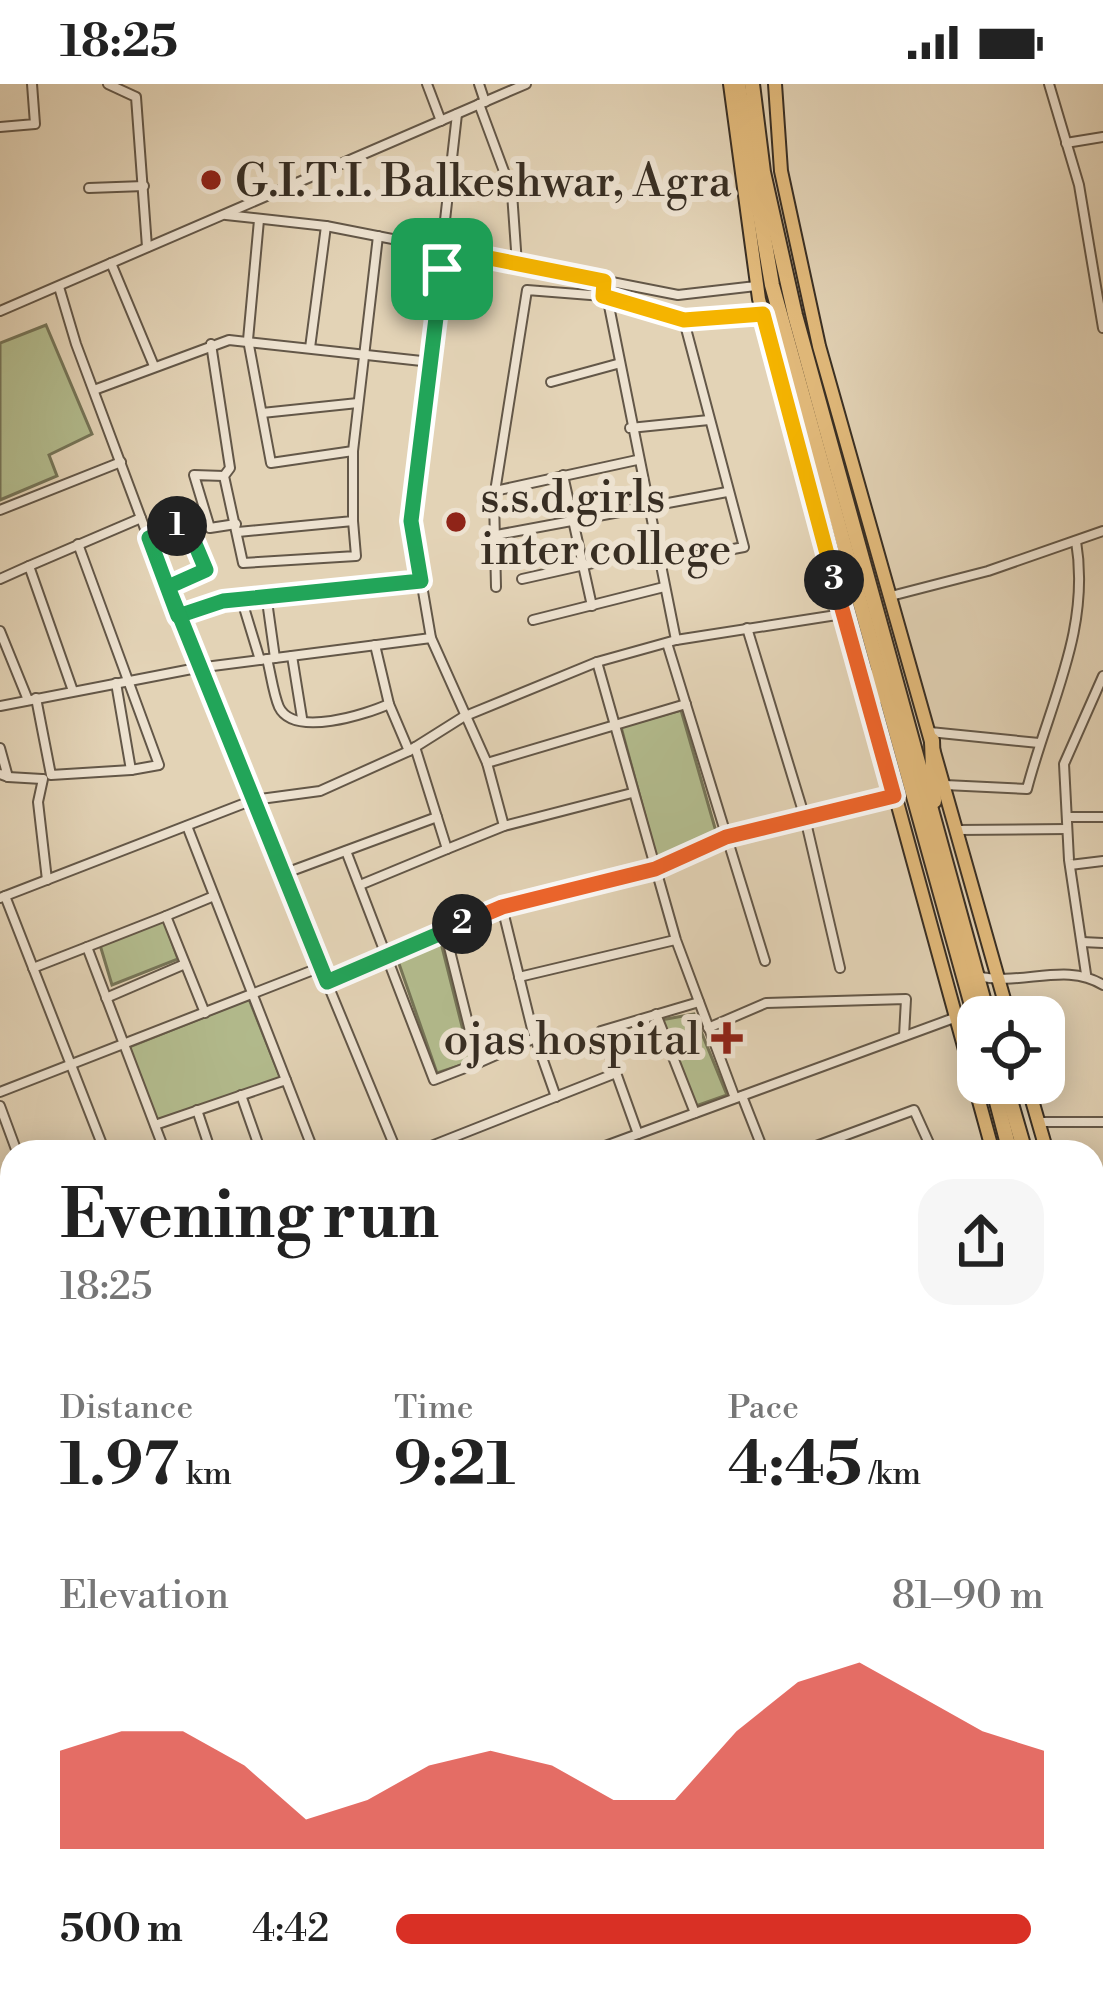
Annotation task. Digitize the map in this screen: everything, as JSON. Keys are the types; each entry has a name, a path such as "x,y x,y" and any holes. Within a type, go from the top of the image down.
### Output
{"highway":[{"path":"734,84 772,285 969,996"},
{"path":"752,84 763,172 789,292 982,996"},
{"path":"804,401 804,465"},
{"path":"854,653 896,733"},
{"path":"931,736 934,823"},
{"path":"997,1104 1007,1140"},
{"path":"1011,1104 1022,1140"}],"main road":[{"path":"734,84 756,286 990,1140"},
{"path":"776,84 781,171 820,346 1003,996"},
{"path":"1033,1104 1043,1140"}],"street":[{"path":"0,127 35,124 32,84"},
{"path":"108,84 136,97 147,247"},
{"path":"427,84 441,121"},
{"path":"478,84 512,193 517,263"},
{"path":"0,311 526,84"},
{"path":"1049,84 1066,143 1103,328"},
{"path":"457,114 411,521 431,638 487,763 504,826"},
{"path":"1066,143 1103,136"},
{"path":"451,176 512,193"},
{"path":"89,188 144,186"},
{"path":"223,215 326,226 678,296 756,286"},
{"path":"259,220 248,340 271,463 353,451"},
{"path":"310,347 326,226"},
{"path":"224,476 243,563 356,556 353,451 378,236"},
{"path":"1092,262 1103,260"},
{"path":"111,263 154,366"},
{"path":"604,281 603,296 686,704 765,961"},
{"path":"59,287 197,668 392,1140"},
{"path":"496,587 491,536 495,491 524,293 534,287 603,296 684,320 763,314"},
{"path":"658,563 742,550 684,320"},
{"path":"94,390 212,344 248,340 431,362"},
{"path":"212,344 225,411 230,468 224,476"},
{"path":"551,382 617,364"},
{"path":"262,413 358,403"},
{"path":"630,428 709,420"},
{"path":"495,491 637,460"},
{"path":"0,510 121,462"},
{"path":"224,476 194,475 210,528 353,520"},
{"path":"562,475 592,606"},
{"path":"491,536 646,503 727,492"},
{"path":"0,579 141,518"},
{"path":"149,538 187,525 206,568 168,587"},
{"path":"891,596 1103,531"},
{"path":"945,785 1026,790 1075,636 1083,585 1076,541"},
{"path":"0,748 4,776 47,777 159,765 78,544"},
{"path":"522,579 656,549"},
{"path":"29,566 73,691"},
{"path":"178,616 223,601 267,601 421,581"},
{"path":"532,620 664,587"},
{"path":"242,601 267,659 280,709 302,718 348,722 389,704"},
{"path":"267,601 267,659"},
{"path":"99,1140 2,897 253,800 320,791 412,749 463,717 597,662 672,642 843,614"},
{"path":"747,628 805,818 840,968"},
{"path":"0,631 32,699 47,777 38,802 47,880"},
{"path":"0,706 197,668 431,638"},
{"path":"375,645 389,704 412,749 447,849"},
{"path":"292,656 302,718"},
{"path":"597,662 676,940 758,1140"},
{"path":"1086,974 1070,865 1067,749 1103,676"},
{"path":"116,683 131,770"},
{"path":"487,763 686,704"},
{"path":"931,736 1039,743"},
{"path":"360,885 504,826 632,793"},
{"path":"327,982 502,907 655,869 726,837 894,796"},
{"path":"283,874 437,817"},
{"path":"1066,817 1103,817"},
{"path":"187,826 309,1140"},
{"path":"958,830 1067,829"},
{"path":"346,851 432,1078 478,1064 535,1038"},
{"path":"1070,865 1103,861"},
{"path":"33,968 214,896"},
{"path":"502,907 535,1038 556,1097"},
{"path":"166,916 205,1012"},
{"path":"445,931 478,1064"},
{"path":"519,977 676,940"},
{"path":"1082,942 1103,943"},
{"path":"87,947 161,1140"},
{"path":"106,998 185,964"},
{"path":"0,1092 321,967"},
{"path":"977,975 999,981 1086,974 1103,985"},
{"path":"709,1028 761,1004 906,999 904,1036"},
{"path":"638,1134 601,1031 699,1002"},
{"path":"656,1014 695,1113"},
{"path":"622,1140 954,1018"},
{"path":"447,1140 616,1072"},
{"path":"155,1125 286,1080"},
{"path":"241,1095 257,1140"},
{"path":"0,1106 13,1140"},
{"path":"835,1140 914,1110 928,1140"},
{"path":"196,1111 207,1140"},
{"path":"1038,1122 1103,1122"}],"green space":[{"path":"46,325 92,434 49,455 57,476 0,500 0,343"},
{"path":"681,710 717,835 657,860 621,727"},
{"path":"164,920 178,959 112,985 100,945"},
{"path":"440,939 471,1062 437,1073 397,958"},
{"path":"249,999 281,1079 157,1120 129,1047"},
{"path":"694,1014 727,1095 696,1106 661,1020"}],"place":[{"name":"G.I.T.I. Balkeshwar, Agra","path":"211,180"},
{"name":"s.s.d.girls inter college","path":"456,522"},
{"name":"ojas hospital","path":"727,1038"}],"route":[{"path":"442,269 411,521 421,581 267,601 223,601 178,616 149,538 187,525 206,568 168,587 178,616 197,668 327,982 502,907 655,869 726,837 894,796 763,314 676,320 603,296 604,281 444,249 442,269"}]}
